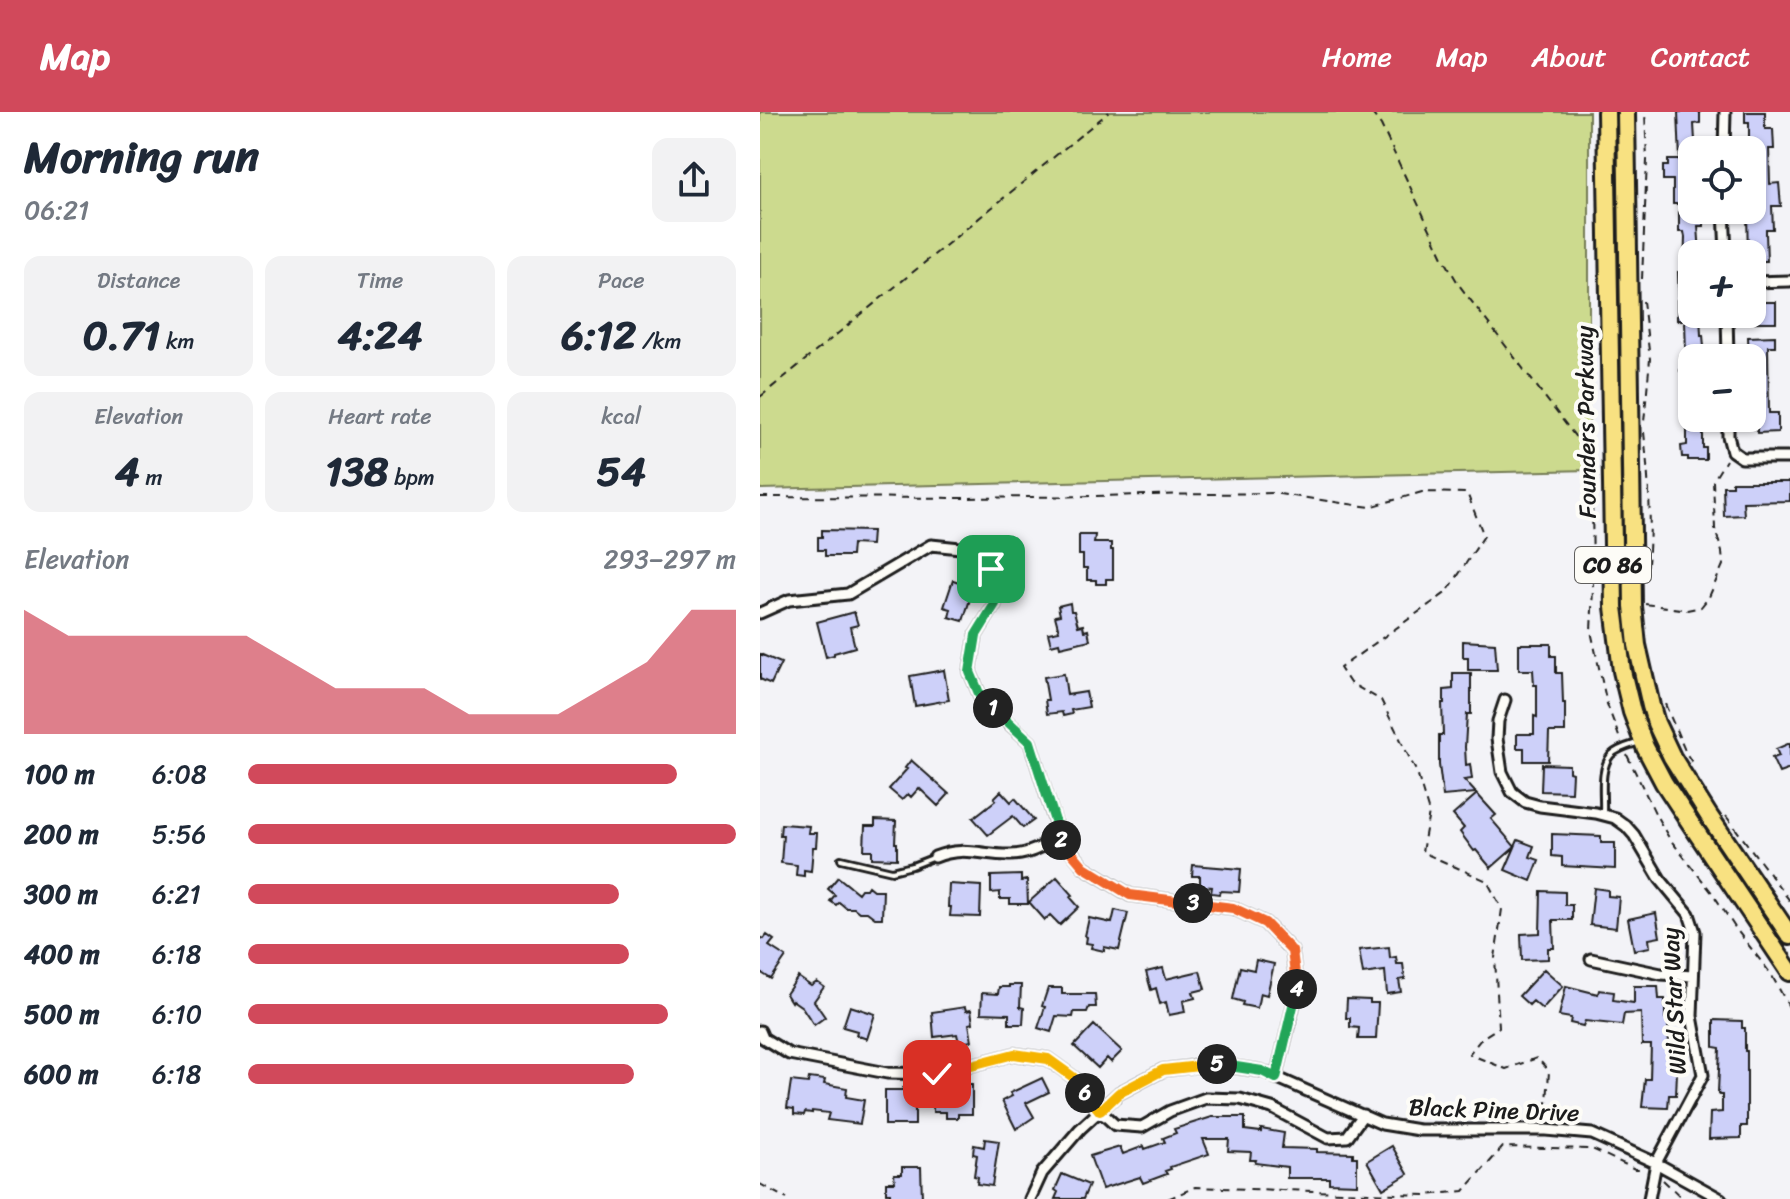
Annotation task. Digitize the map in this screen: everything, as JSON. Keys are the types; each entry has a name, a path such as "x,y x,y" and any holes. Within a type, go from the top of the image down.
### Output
{"highway":[{"name":"Founders Parkway","path":"1606,112 1614,607 1622,671 1642,741 1655,766 1790,972"},
{"name":"Founders Parkway","path":"1626,112 1633,606 1641,667 1656,723 1672,757 1790,936"}],"street":[{"path":"1724,136 1725,112"},
{"path":"1766,282 1790,281"},
{"path":"1728,432 1732,451 1742,458 1790,458"},
{"path":"760,613 789,600 848,594 931,545 970,549 991,569 995,604 976,635 970,672 981,698 1030,742 1060,838 1084,867 1130,895 1233,908 1265,923 1292,951 1297,990 1276,1078"},
{"name":"Wild Star Way","path":"1505,700 1498,721 1497,739 1502,772 1512,792 1525,802 1540,806 1615,818 1634,835 1660,879 1689,914 1695,932 1692,1016 1703,1075 1655,1168 1649,1199"},
{"path":"935,857 944,853 977,851 1011,855 1028,853 1060,838"},
{"path":"1591,959 1661,974 1693,976"},
{"path":"760,1031 763,1038 789,1054 887,1073 937,1074 1014,1054 1048,1059 1073,1077 1115,1125 1142,1127 1170,1111 1206,1098 1240,1099 1272,1108 1328,1138 1347,1137 1363,1115"},
{"name":"Black Pine Drive","path":"1030,1199 1042,1173 1080,1129 1119,1093 1163,1070 1215,1064 1262,1071 1382,1124 1419,1130 1546,1130 1592,1134 1721,1199"}],"lane":[{"path":"1603,815 1604,769 1611,755 1642,741"},
{"path":"841,859 892,871 935,857"}],"path":[{"path":"760,397 1109,112"},
{"path":"1371,112 1381,125 1459,285 1584,448 1594,474 1592,491"},
{"path":"1642,281 1647,160 1645,112"},
{"path":"1642,295 1650,359 1644,422 1651,538 1647,580"},
{"path":"1644,612 1643,604 1687,610 1701,607 1709,597 1723,565 1715,529 1713,481 1732,451"},
{"path":"760,497 970,498 1272,493 1370,507 1422,492 1467,493 1484,536 1447,592 1340,668 1350,683 1381,700 1417,773 1429,813 1422,852 1487,881 1502,909 1495,958 1499,1027 1482,1038 1469,1054 1506,1069 1537,1058 1549,1071 1546,1130"},
{"path":"1664,701 1694,766"},
{"path":"1727,817 1790,901"},
{"path":"1168,1199 1195,1187 1426,1195 1464,1191 1503,1147 1592,1149 1635,1169 1655,1168 1683,1199"},
{"path":"760,1184 787,1199"}],"green space":[{"path":"760,112 1589,112 1589,470 760,489"}],"building":[{"path":"1678,112 1700,112 1700,123 1694,124 1695,136 1679,136"},
{"path":"1745,112 1765,112 1765,129 1773,129 1774,149 1769,149 1770,184 1779,183 1781,206 1772,206 1773,229 1766,229 1767,261 1766,240 1748,240 1747,224 1766,224 1766,136 1749,136 1749,122 1745,122"},
{"path":"1668,160 1678,160 1678,204 1673,204 1673,180 1663,180 1663,166 1668,166"},
{"path":"1679,224 1704,224 1698,226 1699,240 1685,240 1684,232 1679,232"},
{"path":"1766,302 1776,302 1776,322 1766,322"},
{"path":"1685,328 1701,328 1704,344 1686,344"},
{"path":"1775,336 1775,346 1768,346 1769,413 1778,413 1778,432 1757,433 1766,432 1766,344 1748,344 1748,337"},
{"path":"1687,432 1703,432 1706,460 1682,457 1681,446 1687,445"},
{"path":"1732,482 1790,482 1790,501 1743,502 1744,515 1724,516 1723,486 1732,486"},
{"path":"822,530 872,531 871,545 852,544 851,556 825,556 825,550 818,550 818,537 822,537"},
{"path":"1079,535 1095,535 1094,543 1111,543 1113,579 1106,579 1106,584 1087,580 1083,555 1079,555"},
{"path":"953,580 974,587 963,621 949,617 951,609 944,607"},
{"path":"1070,603 1078,626 1083,625 1084,631 1088,630 1090,640 1060,647 1059,643 1051,645 1048,633 1059,631 1055,616 1060,615 1058,606"},
{"path":"854,612 858,625 850,627 855,647 826,657 817,622"},
{"path":"1463,641 1495,643 1497,670 1468,670 1468,657 1463,657"},
{"path":"1519,644 1551,644 1551,656 1556,656 1556,673 1562,673 1565,732 1549,732 1548,761 1524,761 1524,748 1517,748 1517,734 1534,734 1534,716 1537,717 1537,685 1534,685 1533,670 1519,670"},
{"path":"760,654 781,663 771,684 760,679"},
{"path":"944,670 949,700 915,706 910,676"},
{"path":"1453,673 1471,673 1471,714 1467,714 1465,747 1466,765 1470,764 1472,779 1464,780 1476,793 1443,796 1439,735 1443,735 1444,690 1453,689"},
{"path":"1064,674 1067,695 1086,692 1089,707 1071,710 1072,714 1063,716 1062,712 1047,714 1044,677"},
{"path":"1790,743 1790,769 1779,773 1772,758 1779,756 1776,749"},
{"path":"911,760 949,794 938,806 919,788 911,797 908,794 902,800 889,789"},
{"path":"1542,764 1569,765 1569,772 1572,773 1571,792 1541,791"},
{"path":"1001,791 1011,802 1015,798 1034,820 1023,828 1013,816 988,835 973,818 996,800 994,798"},
{"path":"1477,794 1496,815 1491,819 1515,847 1491,868 1460,832 1464,828 1453,815"},
{"path":"875,820 896,821 897,859 872,858 872,850 864,850 865,826 875,826"},
{"path":"781,824 809,826 808,833 817,833 811,871 804,870 804,876 796,875 797,865 781,863"},
{"path":"1552,834 1601,836 1601,843 1615,843 1615,869 1562,866 1562,857 1552,856"},
{"path":"1518,840 1534,846 1530,857 1539,860 1531,881 1505,870"},
{"path":"1193,865 1241,869 1239,892 1211,893 1212,887 1200,886 1200,876 1192,876"},
{"path":"1021,875 1021,881 1027,880 1028,904 1010,904 1010,899 1000,899 1000,892 991,893 991,876"},
{"path":"838,877 858,893 868,886 873,890 883,890 882,918 830,901 835,895 828,889"},
{"path":"1057,877 1079,907 1060,925 1050,915 1045,920 1029,902"},
{"path":"949,884 981,886 980,917 950,916"},
{"path":"1594,888 1608,890 1608,896 1619,897 1616,928 1590,925"},
{"path":"1541,891 1565,892 1565,905 1572,905 1572,920 1553,920 1554,948 1548,948 1548,959 1522,960 1521,934 1540,933"},
{"path":"1115,910 1128,913 1119,950 1091,948 1092,944 1086,943 1085,936 1089,918 1112,923"},
{"path":"1656,913 1660,937 1649,939 1650,947 1634,950 1628,919"},
{"path":"767,935 774,940 769,946 786,957 771,979 760,972 760,937 764,939"},
{"path":"1389,947 1390,958 1396,957 1397,964 1403,964 1405,979 1399,980 1401,992 1387,994 1385,971 1363,974 1359,950"},
{"path":"1256,960 1274,964 1267,995 1260,993 1257,1008 1242,1005 1243,1002 1233,999 1240,967 1254,970"},
{"path":"1163,968 1166,979 1200,971 1205,989 1193,992 1195,998 1183,1001 1185,1012 1169,1015 1166,1002 1160,1004 1156,988 1151,990 1146,972"},
{"path":"1544,969 1563,986 1542,1009 1533,1001 1529,1005 1519,996"},
{"path":"798,977 811,986 817,982 824,987 814,1001 825,1017 814,1025 802,1007 791,1002 786,994"},
{"path":"1021,985 1023,1024 1009,1024 1009,1014 981,1013 982,993 998,994 999,987"},
{"path":"1566,986 1598,994 1599,990 1614,992 1613,1000 1634,1003 1634,986 1658,986 1659,999 1665,999 1669,1048 1678,1049 1676,1095 1669,1095 1668,1108 1642,1107 1645,1079 1650,1079 1651,1045 1642,1045 1641,1013 1624,1014 1622,1025 1585,1021 1583,1026 1570,1023 1571,1018 1559,1016"},
{"path":"1048,988 1062,988 1062,994 1095,994 1096,1007 1089,1007 1087,1012 1074,1012 1073,1017 1056,1016 1051,1032 1038,1028"},
{"path":"1347,999 1378,1003 1376,1039 1358,1039 1359,1028 1350,1027 1350,1018 1346,1018"},
{"path":"850,1006 875,1014 867,1039 856,1035 857,1031 843,1027"},
{"path":"965,1007 966,1011 971,1010 973,1023 969,1024 972,1041 959,1043 957,1034 934,1037 932,1012"},
{"path":"1714,1020 1742,1021 1742,1028 1745,1028 1747,1126 1741,1126 1741,1138 1709,1139 1710,1113 1722,1112 1722,1095 1718,1092 1720,1048 1714,1047"},
{"path":"1094,1025 1122,1051 1111,1062 1107,1058 1098,1068 1074,1046"},
{"path":"809,1078 847,1088 846,1097 864,1100 860,1124 827,1120 829,1113 812,1111 804,1115 794,1114 794,1109 787,1108 791,1081 808,1083"},
{"path":"1042,1078 1049,1092 1026,1103 1034,1117 1016,1129 1002,1101 1012,1096 1010,1093"},
{"path":"972,1084 972,1114 946,1118 946,1112 933,1112 933,1098 940,1098 940,1086"},
{"path":"920,1088 920,1103 915,1103 915,1125 885,1125 885,1090"},
{"path":"1212,1117 1245,1117 1245,1130 1284,1133 1282,1148 1353,1153 1353,1157 1357,1157 1357,1184 1329,1183 1329,1178 1287,1178 1287,1167 1255,1163 1256,1160 1250,1160 1251,1152 1228,1151 1229,1139 1203,1139 1209,1154 1170,1167 1165,1171 1167,1174 1143,1183 1140,1177 1102,1189 1090,1156 1120,1147 1123,1154 1144,1146 1145,1149 1165,1142 1163,1138 1176,1133 1174,1129"},
{"path":"985,1139 999,1141 992,1186 977,1184 978,1177 974,1176 977,1155 973,1154 974,1145 984,1147"},
{"path":"1392,1146 1408,1174 1383,1189 1367,1161"},
{"path":"902,1167 921,1167 922,1199 890,1199 890,1193 886,1193 886,1182 895,1182 894,1174 902,1174"},
{"path":"1062,1174 1089,1185 1083,1199 1055,1199 1058,1192 1055,1190"}],"route":[{"path":"937,1074 1014,1054 1048,1059 1073,1077 1100,1111 1119,1093 1163,1070 1215,1064 1262,1071 1276,1078 1297,990 1292,951 1265,923 1233,908 1130,895 1084,867 1060,838 1030,742 981,698 970,672 976,635 995,604 991,569"}]}
